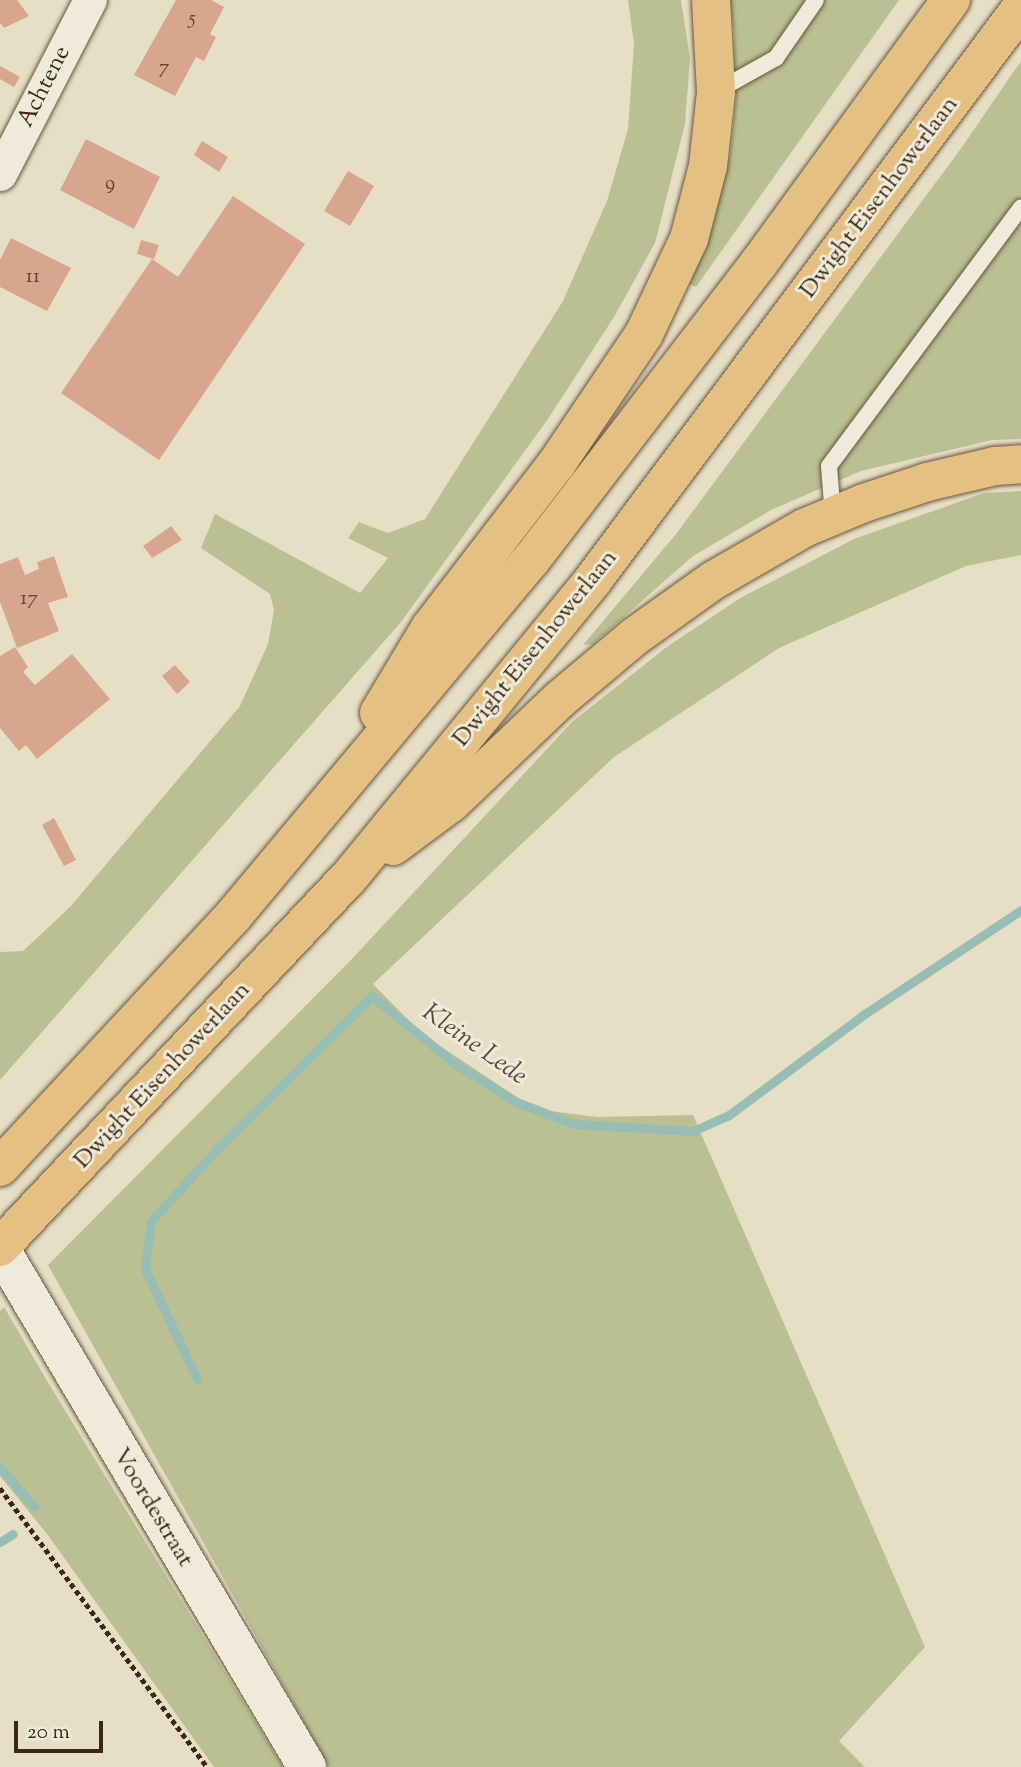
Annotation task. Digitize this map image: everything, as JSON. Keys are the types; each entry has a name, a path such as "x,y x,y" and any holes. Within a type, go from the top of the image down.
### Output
{"highway":[{"path":"312,822 430,628 557,463 644,334 689,239 708,166 716,92 711,0"},
{"path":"0,1167 234,915 531,560 759,263 951,0"},
{"name":"Dwight Eisenhowerlaan","path":"0,1248 351,875 593,580 1021,8"},
{"path":"351,875 451,803 559,700 634,637 714,580 804,528 833,516 927,482 995,466 1021,464"}],"street":[{"name":"Achtene","path":"0,174 90,0"},
{"name":"Voordestraat","path":"0,1248 307,1767"}],"lane":[{"path":"716,92 776,58 816,0"},
{"path":"833,516 829,466 1021,207"}],"path":[{"path":"0,1488 207,1767"}],"green space":[{"path":"628,0 681,0 690,58 685,124 655,243 614,317 548,419 401,622 0,1080 0,952 23,951 70,907 240,706 268,644 274,610 270,594 201,548 215,514 360,593 388,558 348,538 359,522 388,533 425,519 563,301 607,201 628,129 634,44"},
{"path":"729,0 899,0 696,287 689,284 730,155 736,100 734,31"},
{"path":"1021,61 1021,439 992,440 861,471 771,510 693,556 593,644 583,645 676,534 962,147"},
{"path":"1021,491 1021,555 966,566 779,648 614,757 373,984 422,1034 535,1109 597,1117 693,1115 925,1647 839,1741 865,1767 329,1767 48,1265 350,961 572,722 668,646 742,597 854,539 984,493"},
{"path":"4,1307 283,1767 214,1767 47,1534 0,1476 0,1311"}],"building":[{"path":"0,0 17,0 29,16 4,28 0,23"},
{"path":"176,0 211,0 224,7 210,34 216,37 204,61 196,57 175,96 134,75"},
{"path":"0,66 20,77 14,87 0,79"},
{"path":"86,139 160,177 134,229 60,190"},
{"path":"202,141 228,157 219,172 194,155"},
{"path":"348,171 374,186 350,226 324,211"},
{"path":"233,196 305,244 159,460 61,393 152,259 178,277"},
{"path":"11,238 71,268 47,311 0,287 0,260"},
{"path":"141,240 159,245 154,259 137,254"},
{"path":"171,526 182,540 152,558 143,546"},
{"path":"54,556 68,597 48,603 59,631 17,648 0,602 0,564 18,557 25,575 39,569 37,562"},
{"path":"15,647 28,667 23,672 35,685 72,654 110,699 37,759 26,745 19,751 0,728 0,656"},
{"path":"175,665 190,682 177,694 162,676"},
{"path":"54,818 76,860 64,866 42,825"}],"waterway":[{"name":"Kleine Lede","path":"197,1379 145,1269 151,1221 216,1150 372,996 454,1063 514,1101 574,1124 693,1131 729,1115 863,1015 1021,910"},
{"path":"0,1468 35,1507"},
{"path":"0,1542 13,1534"}]}
